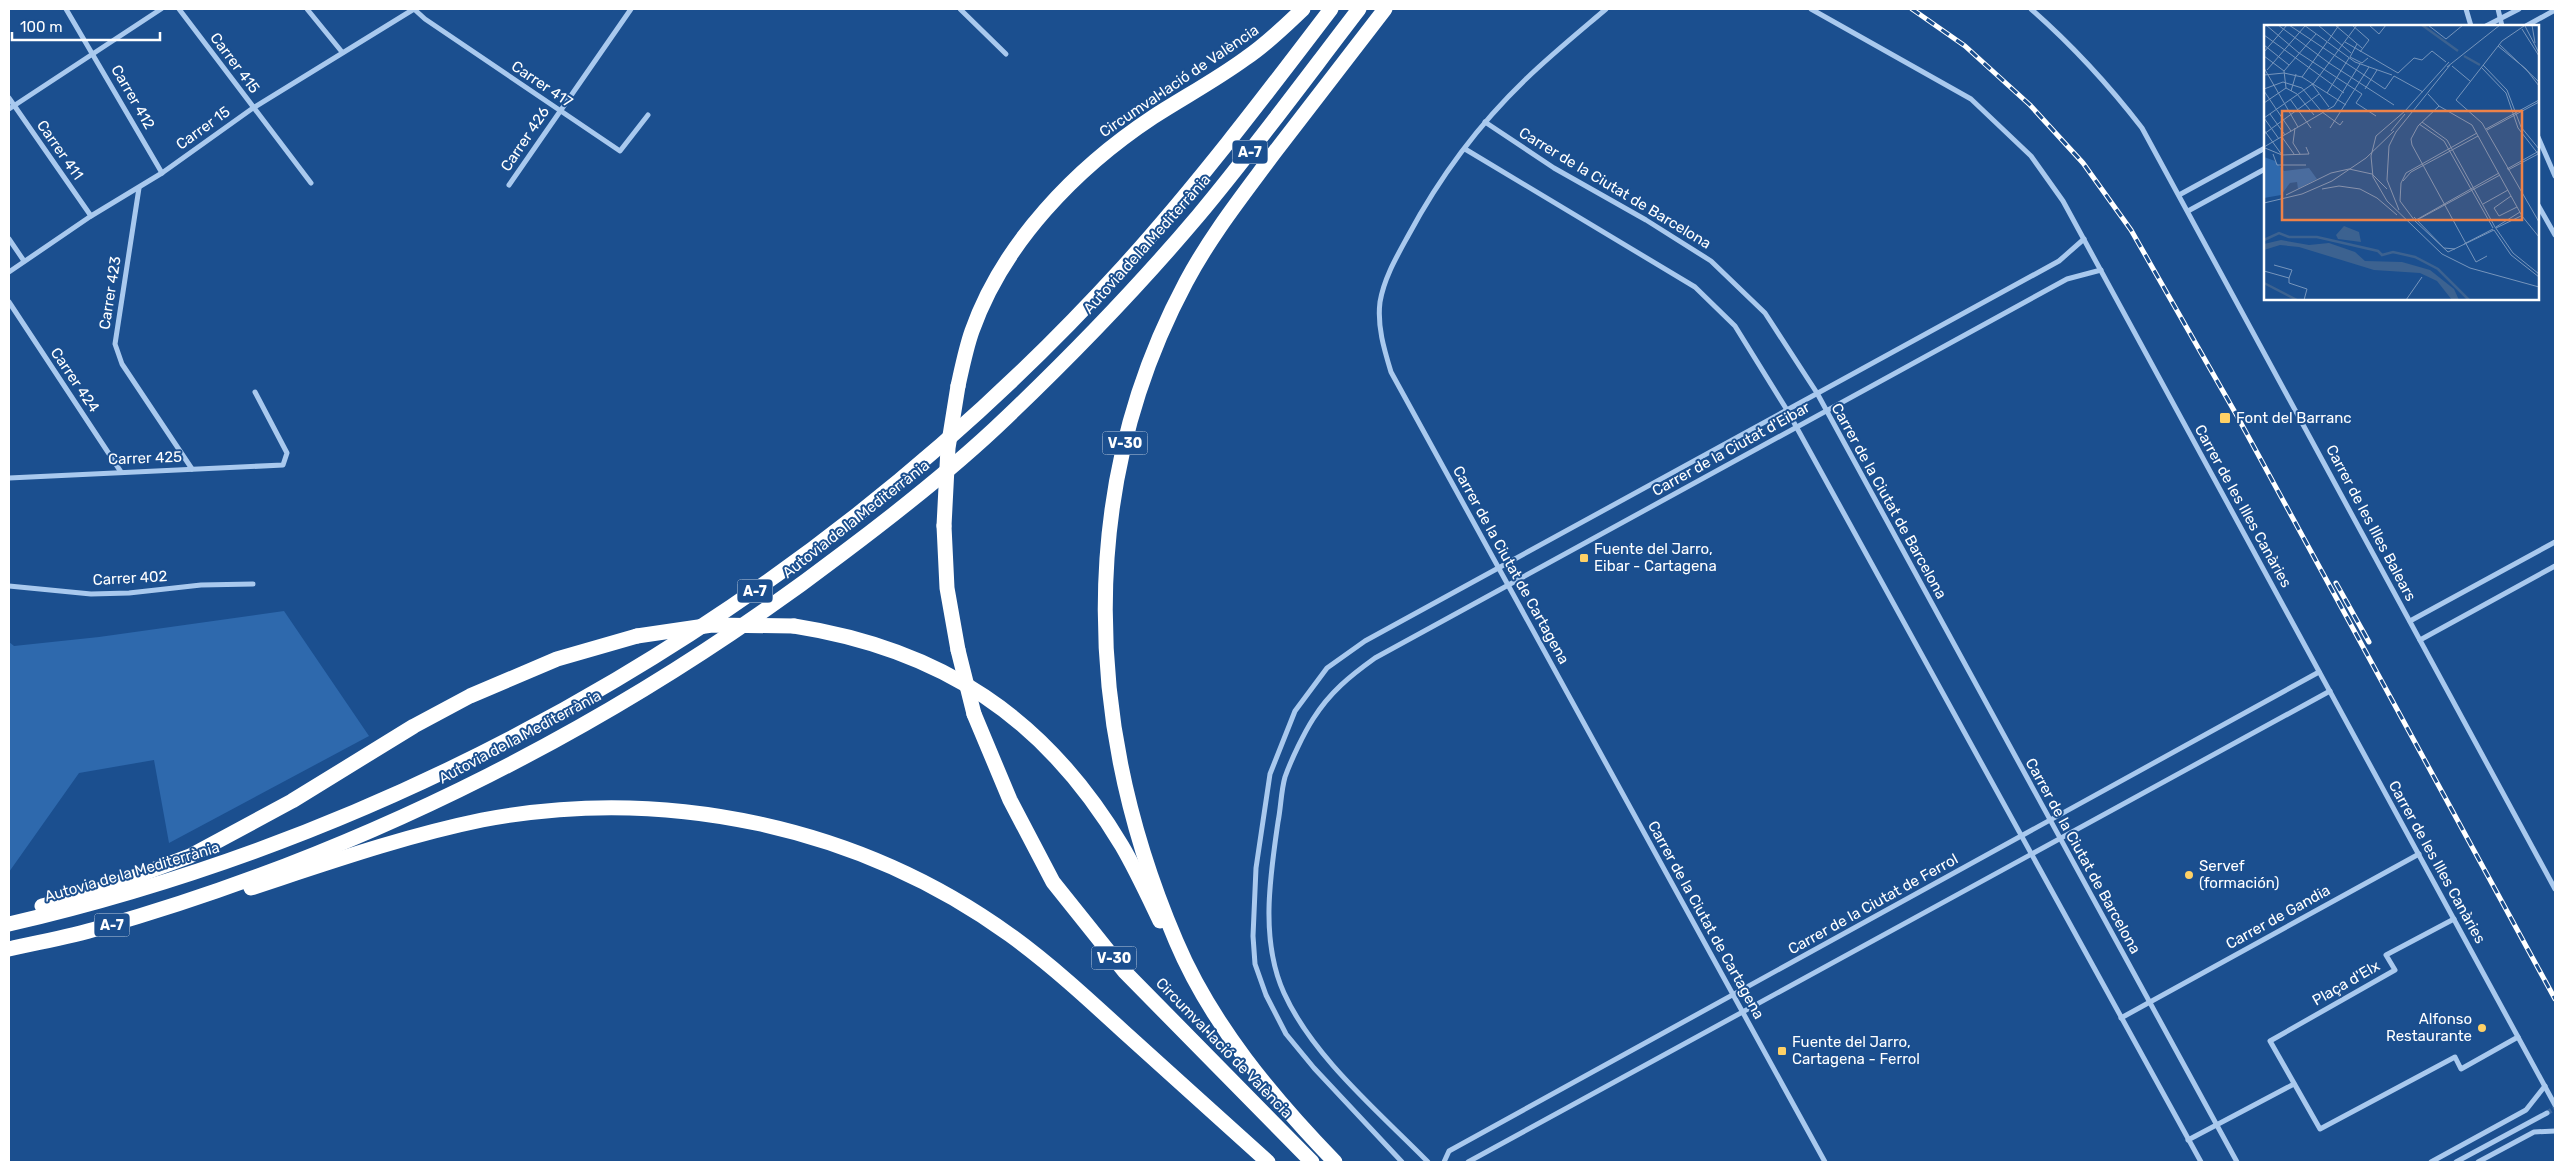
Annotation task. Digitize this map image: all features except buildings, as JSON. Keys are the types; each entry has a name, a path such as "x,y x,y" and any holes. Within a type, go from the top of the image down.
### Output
{"highway":[{"name":"Circumval·lació de València","path":"1303,9 1275,36 1245,59 1152,118 1112,147 1073,180 1032,226 1002,268 972,330 958,386 948,448 944,526 947,588 958,650 974,714 1010,800 1053,882 1125,972 1312,1162"},
{"name":"Autovia de la Mediterrània","path":"9,924 88,906 231,861 307,832 409,788 517,736 603,689 680,642 775,577 884,494 941,446 1027,366 1121,269 1180,204 1331,9"},
{"name":"Autovia de la Mediterrània","path":"9,949 96,930 213,893 417,810 529,755 692,660 787,596 893,515 1001,423 1133,289 1242,162 1359,9"},
{"name":"Circumval·lació de València","path":"1335,1162 1250,1064 1208,1002 1176,942 1141,848 1116,743 1106,665 1107,552 1118,468 1143,380 1185,284 1215,232 1385,9"},
{"path":"9,915 85,895 190,856 292,801 414,726 470,696 556,658 637,636 712,625 775,624 812,629 882,646 935,667 982,694 1022,723 1040,739 1085,790 1123,847 1160,922 1176,942"},
{"path":"213,893 237,893 366,850 481,821 541,811 608,806 679,810 745,820 793,832 872,859 932,886 1011,936 1068,982 1268,1162"}],"street":[{"name":"Carrer 412","path":"66,9 162,173"},
{"path":"9,109 161,9"},
{"name":"Carrer 415","path":"179,9 311,183"},
{"path":"308,9 342,52"},
{"name":"Carrer 15","path":"9,272 91,216 140,188 253,108 414,9"},
{"name":"Carrer 417","path":"414,9 425,19 620,152 648,115"},
{"name":"Carrer 426","path":"509,185 631,9"},
{"path":"960,9 1006,54"},
{"name":"Carrer de la Ciutat de Cartagena","path":"1606,9 1526,79 1485,122 1465,148 1421,212 1389,271 1380,302 1380,332 1391,372 1825,1162"},
{"name":"Carrer de les Illes Canàries","path":"1811,9 1971,100 2031,156 2063,201 2555,1105"},
{"name":"Carrer de les Illes Balears","path":"2031,9 2062,36 2108,84 2142,128 2555,889"},
{"path":"2466,9 2471,25"},
{"path":"2498,9 2502,25"},
{"path":"2488,25 2519,9"},
{"path":"2528,25 2555,10"},
{"name":"Carrer 411","path":"9,98 91,216"},
{"name":"Carrer de la Ciutat de Barcelona","path":"1485,122 1554,168 1646,220 1711,261 1765,313 1817,394 2236,1162"},
{"path":"2539,139 2555,176"},
{"path":"1465,148 1695,287 1735,326 1787,410 2201,1162"},
{"path":"2179,195 2264,149"},
{"path":"2188,212 2264,170"},
{"name":"Carrer 423","path":"140,188 115,344 122,364 192,469"},
{"path":"2539,208 2555,235"},
{"path":"9,239 24,261"},
{"name":"Carrer de la Ciutat d'Eibar","path":"1402,1162 1314,1068 1286,1034 1266,995 1255,964 1253,936 1256,868 1270,774 1295,711 1327,668 1365,641 2059,261 2084,240"},
{"name":"Carrer de la Ciutat d'Eibar","path":"1428,1162 1325,1056 1301,1024 1284,993 1273,962 1269,938 1271,869 1285,777 1313,719 1342,682 1375,658 2067,278 2100,270"},
{"name":"Carrer 424","path":"9,302 121,472"},
{"name":"Carrer 425","path":"9,478 283,465 287,453 255,392"},
{"path":"2410,621 2555,542"},
{"path":"2420,640 2555,566"},
{"name":"Carrer 402","path":"9,586 110,594 201,585 253,584"},
{"name":"Carrer de la Ciutat de Ferrol","path":"1444,1162 1449,1151 2319,672"},
{"path":"1468,1162 2330,691"},
{"name":"Carrer de Gandia","path":"2149,1002 2419,854"},
{"name":"Plaça d'Elx","path":"2454,918 2386,955 2395,970 2270,1041 2320,1129 2455,1057 2461,1069 2518,1037"},
{"path":"2121,1018 2149,1002"},
{"path":"2188,1140 2294,1084"},
{"path":"2431,1162 2526,1110 2545,1086"},
{"path":"2456,1162 2547,1113"},
{"path":"2478,1162 2534,1132 2555,1131"}],"shaded area":[{"path":"284,611 369,736 169,843 154,760 79,773 9,872 9,642 14,646 99,637"}],"tunnel":[{"path":"2547,1113 2555,1108"}],"railway":[{"path":"1912,9 1965,46 2030,105 2083,163 2131,230 2236,414 2555,999"},
{"path":"2336,583 2369,642"}],"place":[{"name":"Font del Barranc","path":"2225,418"},
{"name":"Fuente del Jarro, Eibar - Cartagena","path":"1584,558"},
{"name":"Servef (formación)","path":"2189,875"},
{"name":"Alfonso Restaurante","path":"2482,1028"},
{"name":"Fuente del Jarro, Cartagena - Ferrol","path":"1782,1051"}]}
